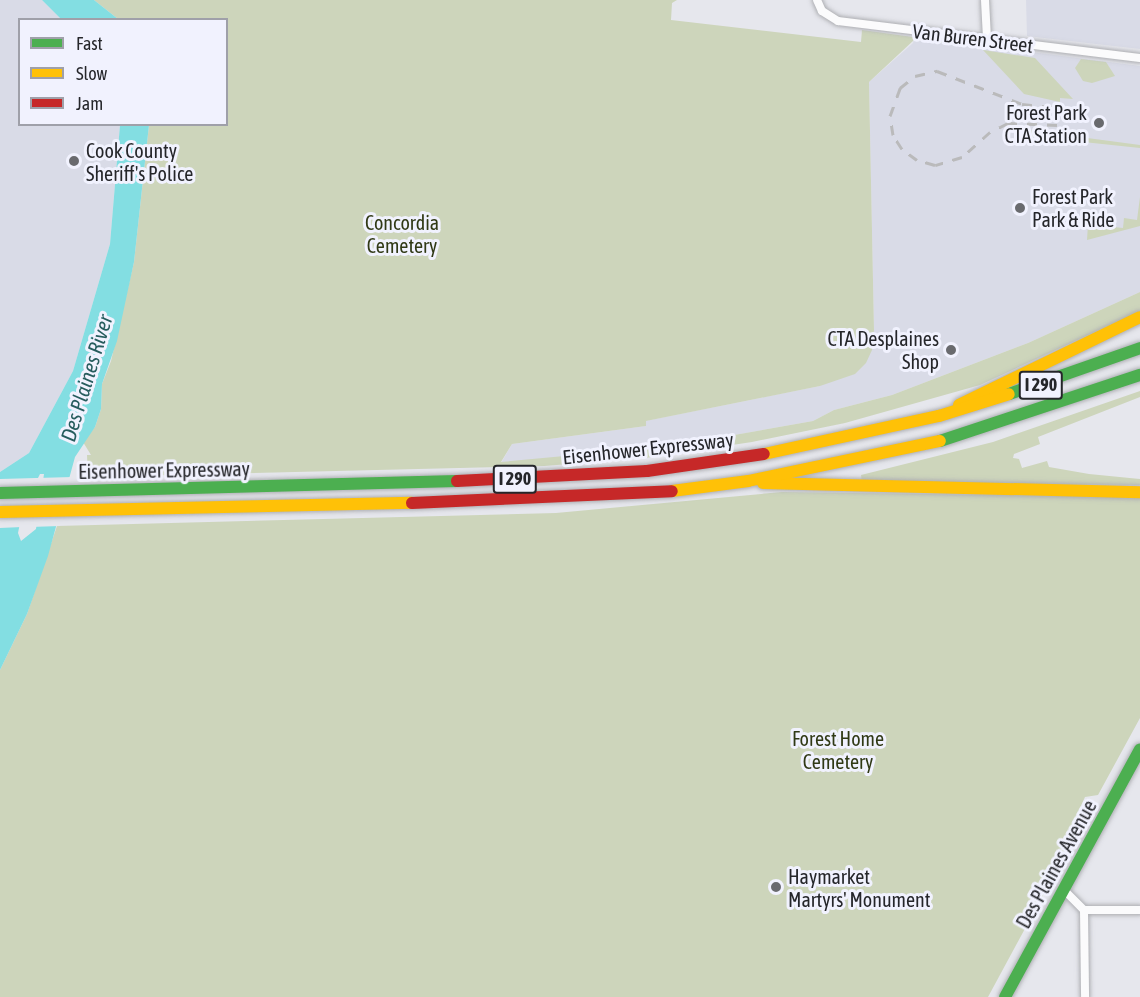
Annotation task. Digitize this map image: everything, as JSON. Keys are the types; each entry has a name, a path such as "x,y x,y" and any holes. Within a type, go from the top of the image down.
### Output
{"main road":[{"path":"939,416 981,392 1140,317"},
{"name":"Eisenhower Expressway","path":"0,493 587,477 796,449 939,416 1062,378 1140,348"},
{"name":"Eisenhower Expressway","path":"0,512 575,498 748,481 881,455 987,428 1140,375"},
{"path":"748,481 788,486 1140,492"},
{"name":"Des Plaines Avenue","path":"1005,997 1140,749"}],"street":[{"name":"Van Buren Street","path":"817,0 822,11 838,21 1140,58"},
{"path":"985,0 987,39"},
{"path":"1064,890 1084,910 1085,997"},
{"path":"1084,910 1140,910"}],"shaded area":[{"path":"0,0 42,0 60,18 18,18 18,126 120,126 110,244 73,371 29,453 0,472"},
{"path":"1026,0 1140,0 1140,49 1027,36"},
{"path":"915,37 1140,66 1140,292 1028,343 892,395 834,410 813,421 673,446 501,463 512,444 646,426 645,421 820,386 874,330 869,82 913,43"}],"green space":[{"name":"Concordia Cemetery","path":"94,0 677,0 672,3 671,20 861,42 862,30 1022,52 914,40 869,82 874,330 872,350 866,363 855,374 820,386 646,421 646,426 512,444 501,462 672,446 813,421 834,410 892,395 1028,343 1140,292 1140,311 980,385 845,423 752,442 645,458 544,466 88,477 87,455 91,455 83,442 95,427 101,409 102,384 111,361 134,262 149,126 228,126 228,18 117,18"},
{"path":"983,50 1035,58 1073,99 1060,98 1060,102 1024,94"},
{"path":"1081,59 1106,62 1115,76 1092,83 1083,81 1075,68"},
{"path":"1027,130 1140,145 1140,148 1027,136"},
{"path":"1140,197 1140,226 1087,240 1088,224 1123,228 1124,218 1137,220"},
{"path":"1140,391 1140,397 1038,437 1040,444 1014,454 1013,458 1019,459 1022,468 1047,461 1049,467 1140,479 1140,485 862,482 861,475 993,442"},
{"name":"Forest Home Cemetery","path":"782,492 1140,497 1140,718 1098,795 1085,797 1075,819 1080,827 988,997 0,997 0,670 27,614 57,526 556,513"}],"water":[{"path":"42,0 94,0 117,18 60,18"},
{"name":"Des Plaines River","path":"120,126 149,126 134,262 117,341 102,384 101,409 95,427 75,457 48,556 27,614 0,670 0,472 29,453 73,371 110,244","holes":["40,474 44,474 36,529 21,541 18,533 23,508"]}],"pier":[{"path":"73,477 60,526 30,527 33,526 39,484 26,509 22,527 0,528 0,479"}],"railway":[{"path":"1057,125 1008,123 990,132 962,157 935,165 917,160 902,149 893,135 890,116 900,88 915,76 937,71 1022,104 1059,108"}],"traffic: fast":[{"path":"1009,394 1140,348"},
{"path":"940,441 1140,375"},
{"path":"0,493 457,481"},
{"path":"1005,997 1140,749"}],"traffic: slow":[{"path":"959,405 1140,317"},
{"path":"764,454 939,416 1009,394"},
{"path":"672,491 748,481 940,441"},
{"path":"763,483 1140,492"},
{"path":"0,512 412,503"}],"traffic: jam":[{"path":"457,481 647,471 764,454"},
{"path":"412,503 672,491"}],"place":[{"name":"Forest Park CTA Station","path":"1099,123"},
{"name":"Cook County Sheriff's Police","path":"74,161"},
{"name":"Forest Park Park & Ride","path":"1020,208"},
{"name":"CTA Desplaines Shop","path":"951,350"},
{"name":"Haymarket Martyrs' Monument","path":"776,887"}]}
